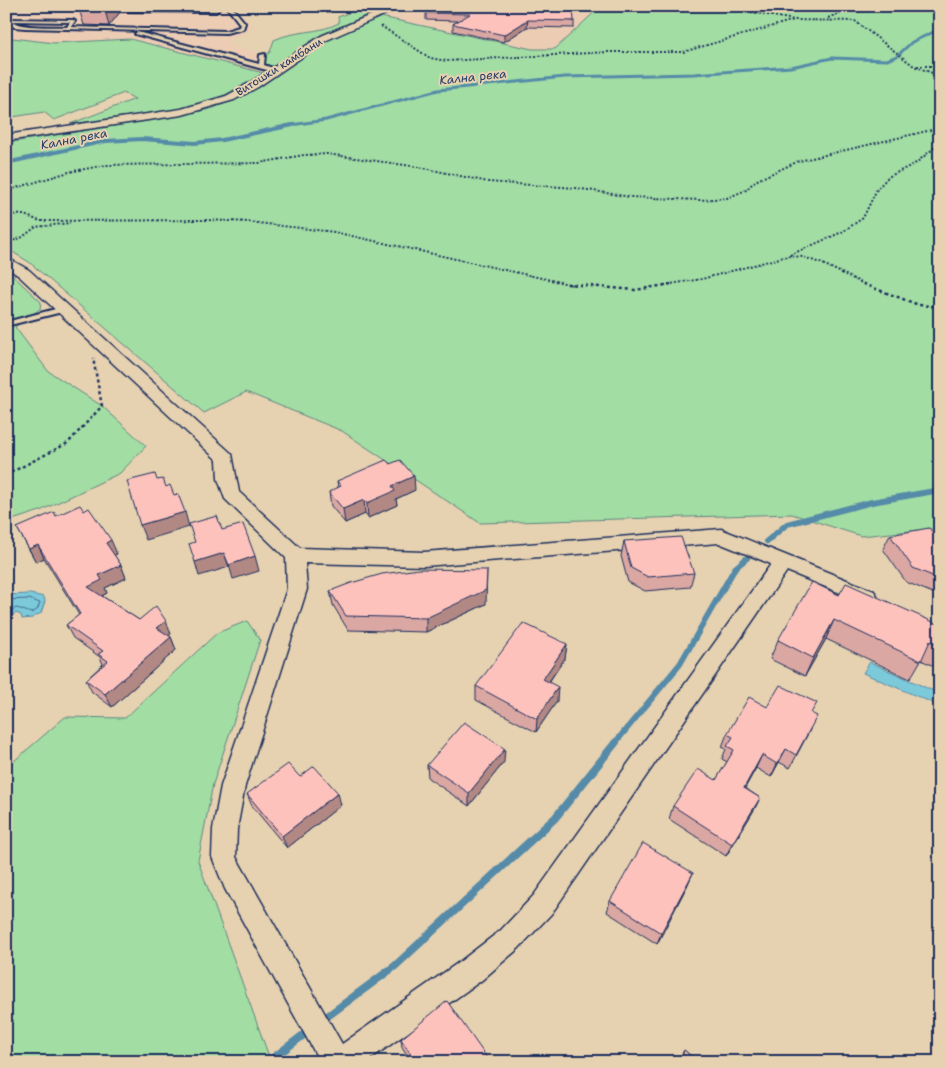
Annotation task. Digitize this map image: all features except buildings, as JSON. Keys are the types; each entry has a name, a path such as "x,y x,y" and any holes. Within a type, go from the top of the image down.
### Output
{"street":[{"name":"Витошки камбани","path":"6,138 182,112 230,98 324,38 400,6"},
{"path":"6,260 24,273 226,458 227,479 232,495 295,554 385,559 424,559 721,536 885,603"},
{"path":"295,554 297,589 233,786 226,829 224,857 234,880 336,1062"},
{"path":"340,1062 472,970 510,939 543,904 784,561"}],"lane":[{"path":"122,10 216,11 219,6"},
{"path":"68,28 74,21 6,20 20,27 68,28 100,27 129,30 226,32 241,28 243,24 240,18 228,6"},
{"path":"129,30 274,70"},
{"path":"261,67 263,55"},
{"path":"6,324 63,310"}],"path":[{"path":"720,6 794,20 825,19 855,21 914,66 940,76"},
{"path":"825,19 842,12 936,9"},
{"path":"368,18 430,58 447,61 608,52 683,52 794,20"},
{"path":"914,66 940,66"},
{"path":"6,191 69,172 106,165 259,163 304,155 327,154 419,167 488,182 576,188 630,197 700,200 727,198 746,190 755,181 799,161 940,128"},
{"path":"6,214 24,215 40,221 230,221 334,232 567,284 635,290 702,279 788,256 842,232 863,218 877,189 888,177 916,163 940,143"},
{"path":"6,243 21,238 36,227 55,224 116,222"},
{"path":"788,256 802,257 823,264 877,290 920,305 940,307"},
{"path":"6,475 68,444 102,406 88,333"}],"shaded area":[{"path":"6,6 233,6 254,27 227,42 230,46 255,52 258,55 266,55 264,73 130,39 54,43 12,38 6,41"},
{"path":"406,6 601,6 556,49 532,49 381,17"}],"green space":[{"path":"601,6 940,6 940,528 861,536 792,514 480,523 342,431 246,392 204,413 29,262 6,248 6,143 183,115 214,108 234,99 308,50 348,29 381,17 532,49 555,49"},
{"path":"356,10 371,14 318,38 276,66 265,67 266,55 270,52 274,40 331,26 339,23 338,17"},
{"path":"12,38 54,43 130,39 264,73 225,95 205,103 175,110 70,124 135,99 124,93 54,120 44,112 6,118 6,41"},
{"path":"6,269 41,302 40,309 15,327 48,371 102,406 146,446 120,473 40,511 6,522"},
{"path":"247,621 260,640 213,784 198,861 271,1062 6,1062 6,768 65,717 125,718 217,633"}],"water":[{"path":"30,594 44,597 45,601 41,613 32,618 22,619 21,615 16,613 6,619 6,595"},
{"path":"870,662 940,694 940,706 863,673"}],"waterway":[{"name":"Кална река","path":"284,126 326,120 438,90 565,77 694,74 791,67 832,58 887,60 897,56 912,42 940,29"},
{"name":"Кална река","path":"6,163 106,141 142,139 195,143 222,140 293,125"},
{"path":"767,541 787,524 872,502 940,490"},
{"path":"615,743 680,664 735,568 747,558"},
{"path":"321,1021 395,966 555,818 616,742"},
{"path":"268,1062 310,1030"}]}
